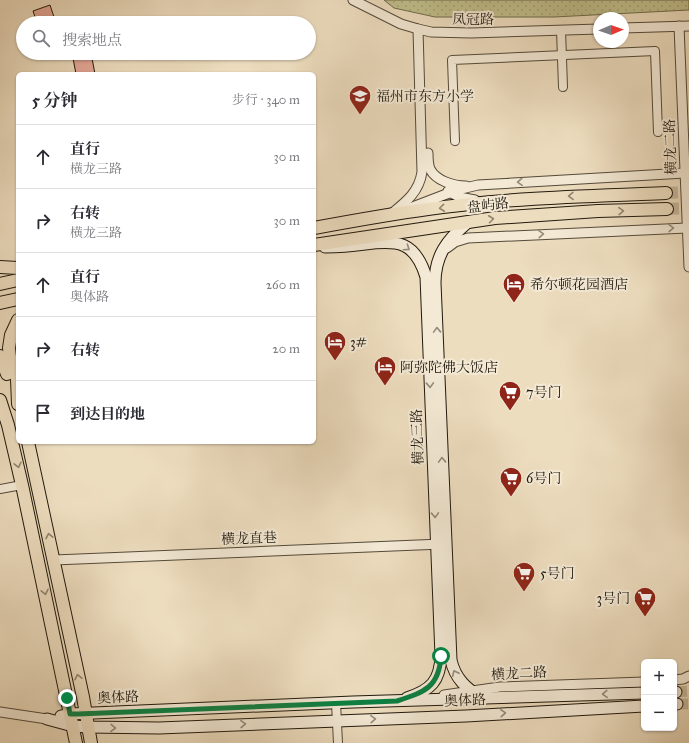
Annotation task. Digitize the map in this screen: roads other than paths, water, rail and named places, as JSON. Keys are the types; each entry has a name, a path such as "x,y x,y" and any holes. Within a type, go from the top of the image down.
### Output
{"main road":[{"name":"盘屿路","path":"316,228 428,209 566,197 666,193"},
{"name":"盘屿路","path":"316,246 495,218 667,209"},
{"name":"横龙三路","path":"397,701 424,691 435,681 438,674 441,656 441,544 435,283 439,256 450,238 468,222"},
{"name":"横龙三路","path":"316,246 340,247 380,242 394,242 409,248 417,256 421,263 426,281 441,544 451,660 459,680 483,699"},
{"path":"0,267 16,268"},
{"path":"0,284 16,280"},
{"path":"0,303 16,299"},
{"path":"16,324 11,335 9,348 10,357 16,375"},
{"path":"0,356 16,400"},
{"path":"0,400 10,433 22,485 76,743"},
{"path":"28,444 54,560 91,743"},
{"name":"奥体路","path":"71,720 86,714 336,703 641,693"},
{"name":"奥体路","path":"47,719 71,720 88,727 159,728 641,706"}],"street":[{"name":"凤冠路","path":"353,0 395,22 420,30 445,33 471,33 593,29"},
{"name":"横龙二路","path":"679,26 689,267"},
{"path":"629,28 689,26"},
{"path":"420,30 429,166 434,175 450,193 464,199 502,202"},
{"path":"390,215 412,196 419,184 422,172 420,30"},
{"path":"561,30 562,87"},
{"path":"455,141 452,60 655,52 658,132"},
{"path":"434,175 455,185 478,185 685,173"},
{"path":"390,215 450,193 478,185"},
{"path":"439,256 448,246 468,238 687,228"},
{"path":"0,489 22,485"},
{"name":"横龙直巷","path":"54,560 441,544"},
{"path":"677,680 689,676"},
{"name":"横龙二路","path":"397,701 500,687 641,682"},
{"path":"336,703 338,743"},
{"path":"0,712 47,719"}],"tunnel":[{"path":"666,193 689,192"},
{"path":"667,209 689,208"},
{"path":"677,692 689,691"},
{"path":"677,704 689,704"}],"place":[{"name":"福州市东方小学","path":"360,116"},
{"name":"希尔顿花园酒店","path":"514,304"},
{"name":"3#","path":"335,362"},
{"name":"阿弥陀佛大饭店","path":"385,386"},
{"name":"7号门","path":"510,412"},
{"name":"6号门","path":"511,498"},
{"name":"5号门","path":"524,592"},
{"name":"3号门","path":"645,618"}]}
